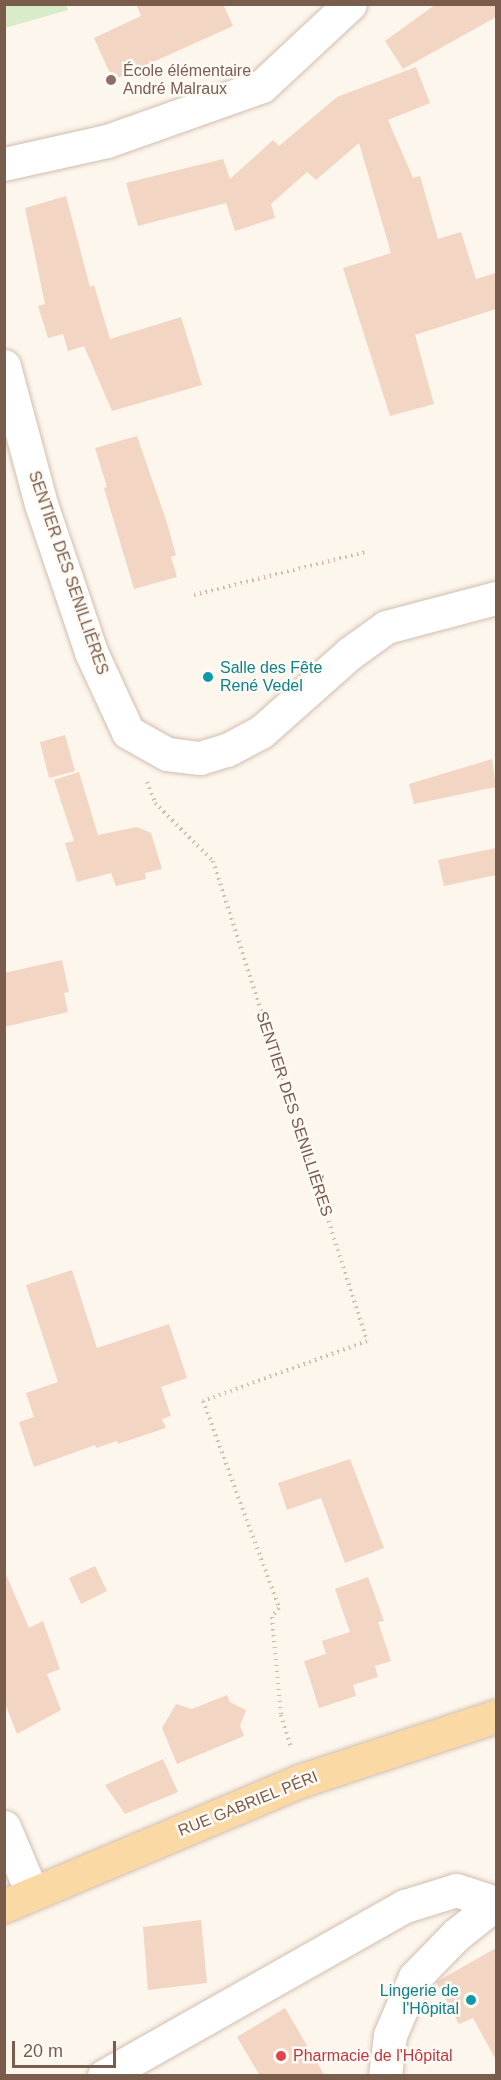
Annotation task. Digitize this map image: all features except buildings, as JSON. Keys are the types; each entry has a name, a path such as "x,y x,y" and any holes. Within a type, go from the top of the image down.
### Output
{"main road":[{"name":"RUE GABRIEL PÉRI","path":"18,1899 300,1781 496,1716"}],"street":[{"path":"4,164 107,141 262,87 350,4"},
{"name":"SENTIER DES SENILLIÈRES","path":"4,366 41,504 88,642 128,732"},
{"path":"128,732 167,754 201,758 227,750 261,732 350,653 386,627 496,598"},
{"path":"4,1827 18,1899"},
{"path":"104,2076 405,1906 456,1890 496,1903"},
{"path":"385,2076 390,2035 415,1977 456,1935 496,1903"}],"path":[{"path":"194,594 365,552"},
{"name":"SENTIER DES SENILLIÈRES","path":"128,732 155,803 213,861 367,1341 203,1401 279,1608 272,1617 281,1715 300,1781"}],"green space":[{"path":"5,4 66,5 68,10 5,28"}],"place":[{"name":"École élémentaire André Malraux","path":"111,80"},
{"name":"Salle des Fête René Vedel","path":"208,677"},
{"name":"Lingerie de l'Hôpital","path":"471,2000"},
{"name":"Pharmacie de l'Hôpital","path":"281,2056"}]}
